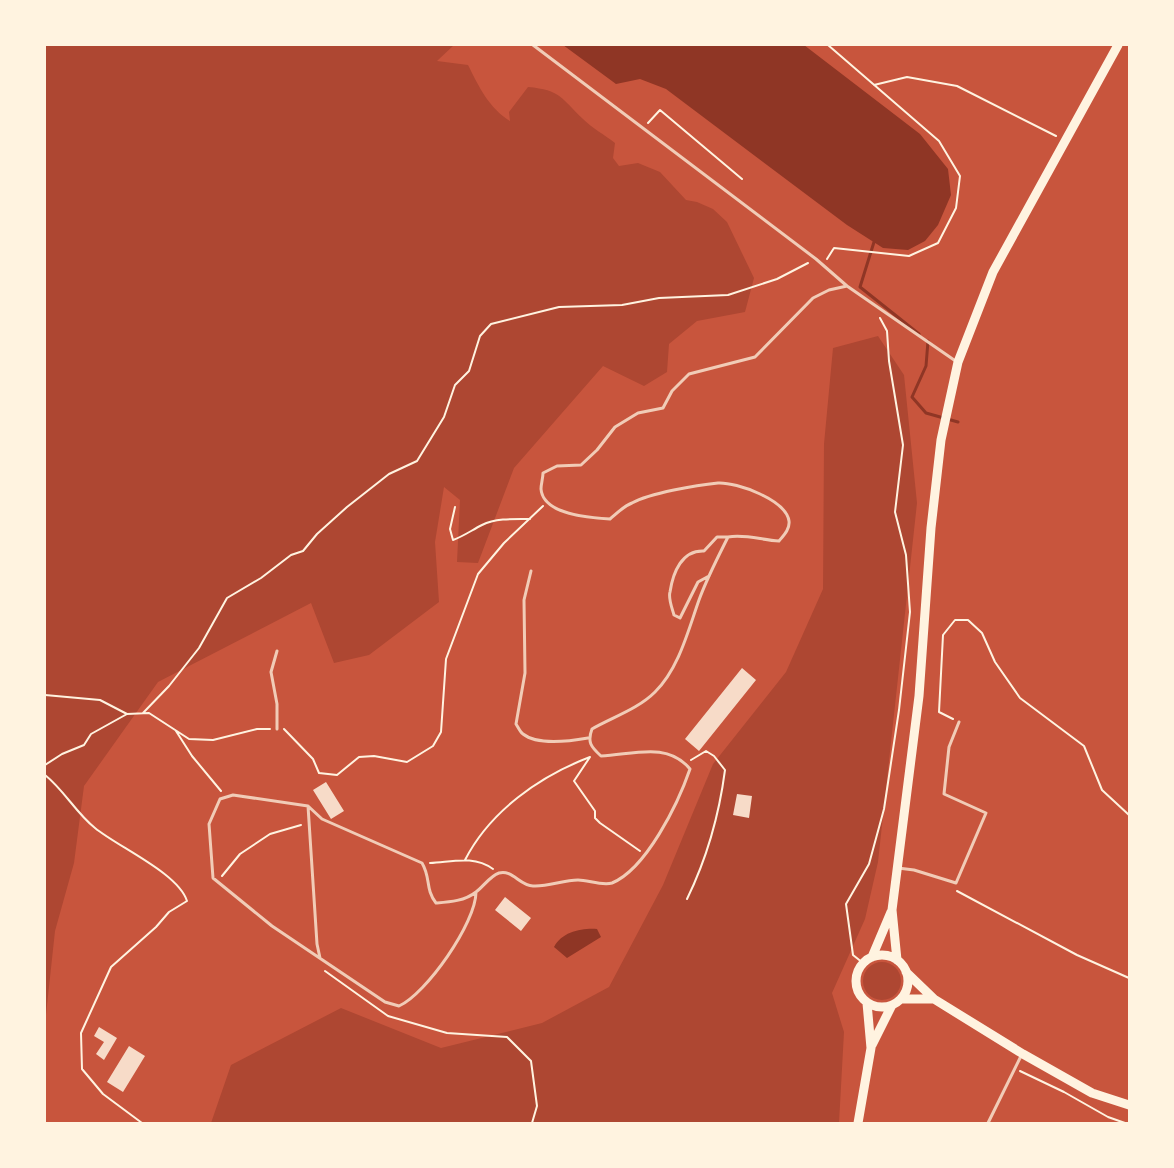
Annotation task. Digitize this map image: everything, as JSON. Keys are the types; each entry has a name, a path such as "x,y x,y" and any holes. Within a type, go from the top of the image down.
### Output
{"main road":[{"path":"1118,45 993,272 958,362 941,440 931,528 919,696 892,910 897,960 906,972 934,998 1022,1054 1092,1093 1129,1105"},
{"path":"892,910 872,956 863,963 856,974 855,984 859,994 867,1003 878,1007 892,1004 901,999 934,998"},
{"path":"872,956 886,956 897,960"},
{"path":"901,999 906,990 906,972"},
{"path":"858,1123 871,1048 867,1003"},
{"path":"871,1048 892,1004"}],"lane":[{"path":"533,45 816,259 847,286 958,362"},
{"path":"710,576 698,582 680,618 674,615 669,593 682,559 694,550 704,550 717,537 744,534 762,540 779,541 786,533 789,522 785,511 763,496 742,487 720,483 632,502 610,519 568,514 547,502 541,490 543,473 557,466 581,465 598,450 615,427 638,413 663,408 672,392 689,374 755,357 813,298 828,290 847,286"},
{"path":"476,892 476,901 458,943 416,996 399,1006 385,1002 320,959 272,926 217,882 213,878 210,862 208,824 220,799 233,795 308,806 322,819 422,863 428,873 428,894 436,903 454,902 476,892 499,873 508,873 526,886 539,887 577,880 610,884 629,873 644,853 671,811 690,769 681,759 666,752 650,751 601,756 591,747 588,738 592,729 634,708 655,692 670,670 690,633 699,599 728,537"},
{"path":"531,571 524,600 525,674 516,724 522,734 534,739 561,743 588,738"},
{"path":"277,651 271,672 276,704 277,728"},
{"path":"898,868 914,870 956,883 986,813 944,794 949,747 960,722"},
{"path":"308,806 316,944 320,959"},
{"path":"988,1123 1022,1054"}],"path":[{"path":"824,266 834,248 909,256 938,243 956,208 960,176 939,141 828,45"},
{"path":"874,85 907,77 958,86 1064,141"},
{"path":"643,128 660,110 742,179"},
{"path":"143,713 169,686 199,648 227,598 261,578 291,555 303,551 317,534 347,507 389,474 417,461 444,417 455,385 469,371 480,336 491,324 559,307 622,305 659,298 728,295 777,279 816,259"},
{"path":"863,963 853,955 846,904 869,864 884,810 899,710 910,612 906,555 895,512 902,445 888,361 887,330 874,305"},
{"path":"45,766 62,754 84,745 92,734 107,723 127,714 143,713 148,713 189,739 213,740 257,729 283,728 313,759 319,773 337,775 358,757 374,756 407,762 433,746 441,732 446,659 478,574 504,543 547,502"},
{"path":"455,508 450,529 453,540 468,534 483,524 506,520 530,519"},
{"path":"960,722 939,712 943,635 955,620 968,620 982,633 995,662 1020,698 1084,746 1102,790 1129,815"},
{"path":"45,695 100,700 127,714"},
{"path":"176,730 192,756 226,797"},
{"path":"594,750 574,781 600,823 644,853"},
{"path":"685,764 706,751 714,756 725,770 721,803 710,843 700,874 687,899"},
{"path":"465,860 475,840 524,792 566,766 590,757"},
{"path":"45,775 94,828 134,852 184,891 187,901 169,912 156,927 111,967 81,1033 82,1069 103,1094 142,1123"},
{"path":"217,882 240,854 270,834 309,824"},
{"path":"422,863 465,860 486,864 499,873"},
{"path":"956,883 958,893 1077,955 1129,978"},
{"path":"320,959 326,974 388,1016 448,1033 507,1036 531,1061 537,1106 532,1123"},
{"path":"1015,1069 1064,1092 1108,1117 1125,1123"}],"shaded area":[{"path":"45,45 454,45 437,61 468,65 490,103 510,121 509,112 528,87 554,93 565,100 587,122 615,143 613,158 619,166 638,163 660,172 686,200 697,202 713,209 727,222 754,278 745,312 697,321 669,344 667,372 644,386 603,366 514,468 478,563 457,562 460,500 444,487 435,542 439,602 369,655 334,663 311,603 158,682 84,786 74,863 55,931 45,1024"},
{"path":"563,45 804,45 920,134 948,169 951,195 938,225 925,241 908,250 883,248 847,225 666,89 640,79 616,84"},
{"path":"878,336 904,375 917,503 878,862 865,919 832,993 844,1032 839,1123 211,1123 231,1065 341,1008 441,1048 542,1023 609,987 663,885 713,764 786,672 823,589 824,444 833,348"},
{"path":"585,929 597,929 601,937 567,958 554,947 567,934"},
{"path":"882,962 896,967 901,981 896,995 882,1000 868,995 863,981 868,967"}],"building":[{"path":"742,668 756,680 699,751 685,739"},
{"path":"326,782 344,811 331,819 313,790"},
{"path":"737,794 752,796 749,818 733,815"},
{"path":"505,897 531,918 521,931 495,910"},
{"path":"99,1027 117,1038 104,1060 96,1054 104,1042 94,1036"},
{"path":"129,1046 145,1056 123,1092 107,1082"}],"waterway":[{"path":"874,242 860,287 919,334"},
{"path":"928,341 926,366 912,397 926,413 958,422"}]}
